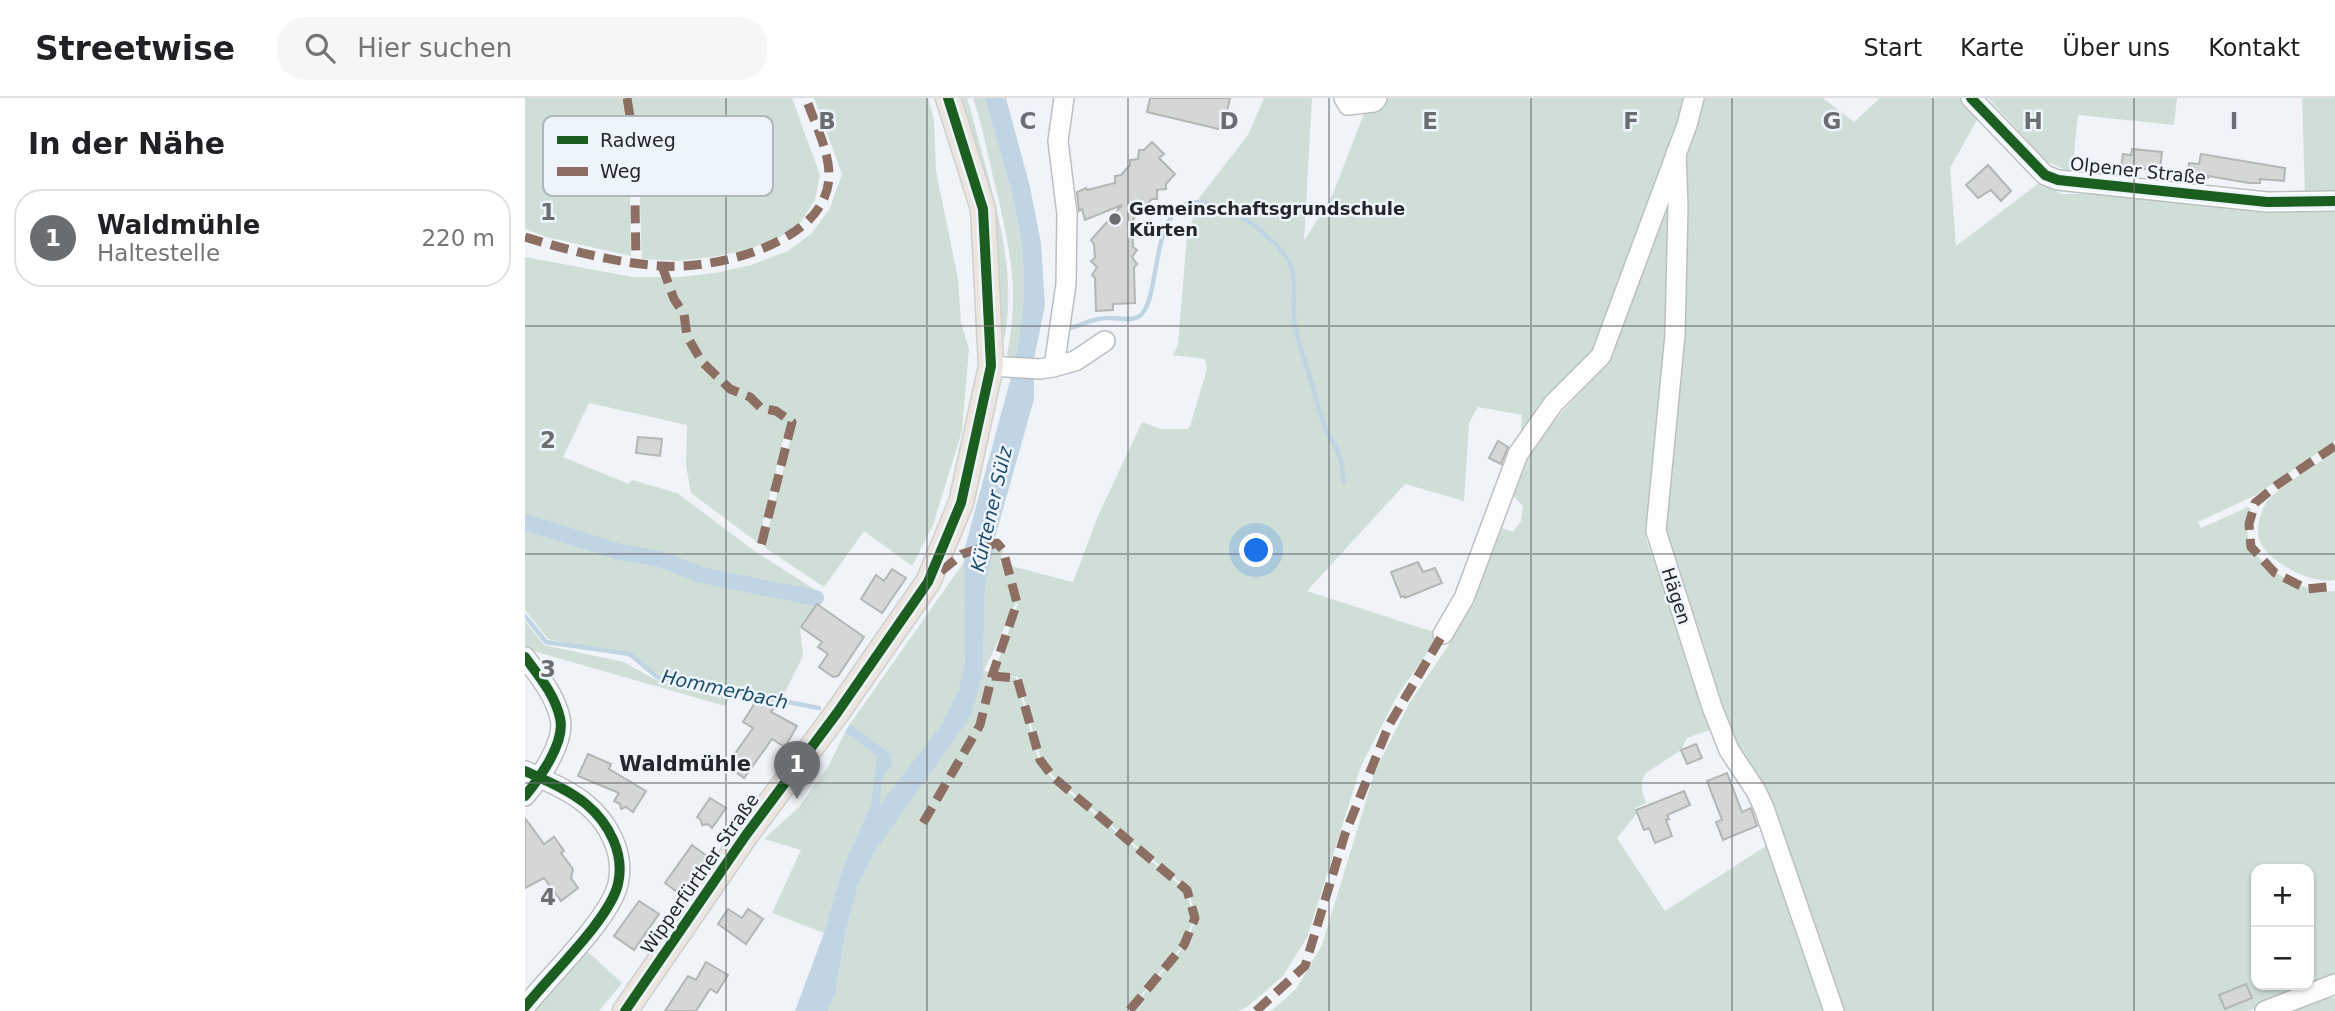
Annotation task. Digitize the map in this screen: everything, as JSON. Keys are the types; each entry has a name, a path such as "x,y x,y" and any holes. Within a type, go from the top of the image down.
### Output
{"main road":[{"name":"Wipperfürther Straße","path":"625,1011 746,835 837,713 928,582 961,503 997,367 983,209 948,98"}],"street":[{"path":"1049,365 1066,284 1067,214 1058,141 1064,98"},
{"path":"1344,98 1348,104 1374,102 1377,98"},
{"name":"Hägen","path":"1443,634 1464,598 1518,454 1553,404 1601,356 1695,98"},
{"name":"Olpener Straße","path":"1971,98 2045,175 2058,180 2267,202 2335,201"},
{"name":"Hägen","path":"1676,153 1678,206 1675,335 1656,531 1712,707 1728,750 1756,791 1764,808 1834,1011"},
{"path":"997,367 1075,361 1105,341"},
{"path":"525,657 550,692 561,720 558,742 532,774 525,796"},
{"path":"525,1007 607,909 618,885 620,865 615,844 604,820 585,802 532,774"},
{"path":"2265,1011 2335,984"}],"shaded area":[{"path":"525,98 622,98 625,116 543,116 543,196 630,196 631,256 546,237 525,229"},
{"path":"631,98 792,98 820,175 815,200 801,222 780,237 747,250 677,261 642,259 640,196 773,196 773,116 634,116"},
{"path":"814,98 928,98 934,120 936,171 958,279 961,323 969,349 962,431 933,525 912,566 864,531 824,587 764,547 795,421 787,424 758,543 691,493 686,465 687,425 589,403 563,457 629,484 632,480 677,493 756,552 820,593 703,571 661,555 622,547 525,516 525,257 633,277 679,277 751,265 788,251 812,233 830,208 842,174"},
{"path":"959,98 967,98 1001,227 1008,286 1008,315 1003,344 999,275 984,189"},
{"path":"973,98 985,98 1011,190 1020,236 1024,292 1016,358 1007,354 1013,308 1008,243"},
{"path":"1264,98 1312,98 1304,241 1333,194 1363,116 1377,98 1684,98 1662,170 1588,363 1520,444 1522,415 1478,407 1469,423 1464,501 1405,484 1307,591 1440,634 1397,696 1361,766 1307,938 1282,977 1239,1011 1130,1011 1185,945 1196,918 1188,889 1053,776 1041,760 1018,677 1010,676 1016,678 1039,761 1052,778 1186,890 1194,918 1184,944 1128,1011 828,1011 835,995 846,930 858,885 877,848 983,671 985,586 995,546 1003,550 1000,563 1073,582 1098,516 1142,422 1161,429 1187,429 1190,426 1207,369 1205,359 1173,355 1178,345 1187,236 1200,197 1248,135","holes":["1016,603 1018,604 994,673 984,671"]},
{"path":"1700,98 1823,98 1854,122 1880,98 1961,98 1978,118 1950,168 1956,246 2039,183 2062,194 2107,194 2267,213 2335,211 2335,441 2256,495 2198,522 2201,528 2248,507 2251,509 2249,542 2262,561 2298,585 2335,591 2335,976 2314,984 2314,864 2251,864 2251,990 2300,990 2248,1011 1845,1011 1781,840 1730,737 1661,518 1686,140"},
{"path":"1988,98 2177,98 2174,125 2078,115 2072,173 2046,161"},
{"path":"2302,98 2335,98 2335,193 2305,194"},
{"path":"1674,175 1664,416 1646,539 1713,729 1687,738 1681,750 1646,773 1642,791 1646,803 1635,808 1637,813 1617,838 1665,911 1769,844 1831,1011 1271,1011 1296,989 1322,945 1375,771 1410,702 1452,640 1502,528 1513,532 1521,521 1523,506 1512,495 1532,451 1555,420 1613,356"},
{"path":"2335,452 2335,580 2326,581 2291,570 2271,556 2259,539 2258,526 2262,511 2271,497"},
{"path":"525,527 618,556 659,564 700,580 817,604 800,627 803,656 782,698 658,674 626,655 548,639 525,610"},
{"path":"964,562 965,646 959,691 934,736 879,805 882,780 892,764 891,754 850,724"},
{"path":"525,621 544,645 624,662 656,680 730,696 725,706 530,650 525,646"},
{"path":"845,732 878,756 871,804 843,867 824,933 772,913 801,850 764,839 799,807 828,767"},
{"path":"586,950 622,983 599,1011 533,1011"},
{"path":"2318,995 2335,998 2335,1011 2281,1011"}],"water":[{"name":"Kürtener Sülz","path":"985,98 1006,98 1030,187 1041,243 1045,305 1034,359 1034,399 994,541 985,586 983,671 971,716 877,848 858,885 846,930 835,995 828,1011 795,1011 824,933 843,867 871,804 877,756 845,732 850,724 891,754 892,764 882,780 880,804 940,727 959,690 965,661 964,551 1011,377 1012,358 1016,357 1024,292 1023,259 1016,212"}],"building":[{"path":"1150,98 1230,98 1223,130 1147,112"},
{"path":"1152,142 1164,154 1159,158 1175,174 1166,184 1166,189 1157,190 1157,199 1152,199 1135,216 1132,223 1133,247 1137,250 1132,257 1137,264 1134,268 1135,303 1113,304 1113,310 1096,311 1095,278 1092,275 1097,267 1091,261 1095,258 1091,240 1122,205 1085,220 1082,209 1079,211 1077,192 1115,183 1115,176 1121,175 1130,165 1130,160 1138,159 1139,150 1144,150"},
{"path":"2132,149 2162,152 2160,170 2121,167 2123,154 2131,155"},
{"path":"2201,154 2285,168 2284,181 2260,179 2260,183 2249,183 2208,176 2187,176 2189,163 2199,164"},
{"path":"1988,165 2011,191 2001,201 1991,190 1978,198 1966,185"},
{"path":"638,437 662,439 660,456 636,453"},
{"path":"1498,441 1508,447 1501,464 1489,458"},
{"path":"1418,562 1423,572 1435,568 1442,583 1405,598 1401,597 1391,572"},
{"path":"892,569 906,578 882,613 861,599 876,575 884,581"},
{"path":"817,604 864,637 838,676 833,677 819,667 828,654 818,647 822,642 801,627"},
{"path":"756,701 776,705 771,712 797,726 785,747 772,739 744,778 727,765 753,728 743,722"},
{"path":"1696,744 1702,758 1687,764 1681,750"},
{"path":"588,754 611,764 609,769 646,791 633,812 626,807 621,809 620,804 614,801 619,793 578,776"},
{"path":"1727,773 1742,812 1751,808 1757,826 1723,840 1716,822 1722,820 1707,781"},
{"path":"1684,791 1690,805 1667,815 1669,819 1666,820 1672,836 1655,843 1649,828 1644,830 1636,810"},
{"path":"710,798 726,808 712,828 708,824 702,825 697,817"},
{"path":"525,818 544,844 554,837 564,851 561,853 573,869 571,878 578,888 561,901 544,878 525,888"},
{"path":"692,845 708,857 684,897 665,883"},
{"path":"639,901 659,914 634,950 614,936"},
{"path":"728,909 742,918 748,909 763,919 746,944 718,924"},
{"path":"706,962 728,975 717,993 710,989 696,1011 665,1011 688,976 696,980"},
{"path":"2246,984 2252,998 2225,1009 2219,995"}],"waterway":[{"path":"1066,329 1102,318 1134,318 1145,310 1163,235 1177,210 1189,203 1204,202 1237,214 1279,247 1291,266 1298,339 1323,422 1340,458 1344,481"},
{"path":"525,522 620,552 660,559 701,575 816,598"},
{"name":"Hommerbach","path":"525,616 546,642 630,654 657,677 819,708"}],"marked path":[{"path":"627,98 630,116"},
{"path":"525,237 592,255 661,266 710,263 765,248 790,235 810,218 824,199 829,175 828,165 824,146 806,98"},
{"path":"635,196 636,263"},
{"path":"662,266 674,299 684,314 687,336 702,362 730,389 750,397 761,408 776,411 792,422 760,550"},
{"path":"2335,446 2255,503 2249,524 2251,547 2275,573 2307,589 2335,586"},
{"path":"923,823 980,725 992,676 1017,603 1003,550 997,543 962,554 933,578"},
{"path":"1256,1011 1305,966 1345,834 1389,725 1443,634"},
{"path":"992,676 1017,678 1040,760 1053,777 1187,890 1195,918 1184,945 1129,1011"}],"cycle path":[{"path":"625,1011 746,835 837,713 928,582 961,503 991,366 983,209 948,98"},
{"path":"1971,98 2045,175 2058,180 2267,202 2335,201"},
{"path":"525,657 550,694 558,710 561,728 550,760 525,796"},
{"path":"525,771 572,794 602,820 617,851 620,873 613,898 603,914 525,1007"}],"place":[{"name":"Gemeinschaftsgrundschule Kürten","path":"1115,219"},
{"name":"Waldmühle","path":"797,799"}],"district":[{"name":"Waldmühle","path":"685,764"}]}
